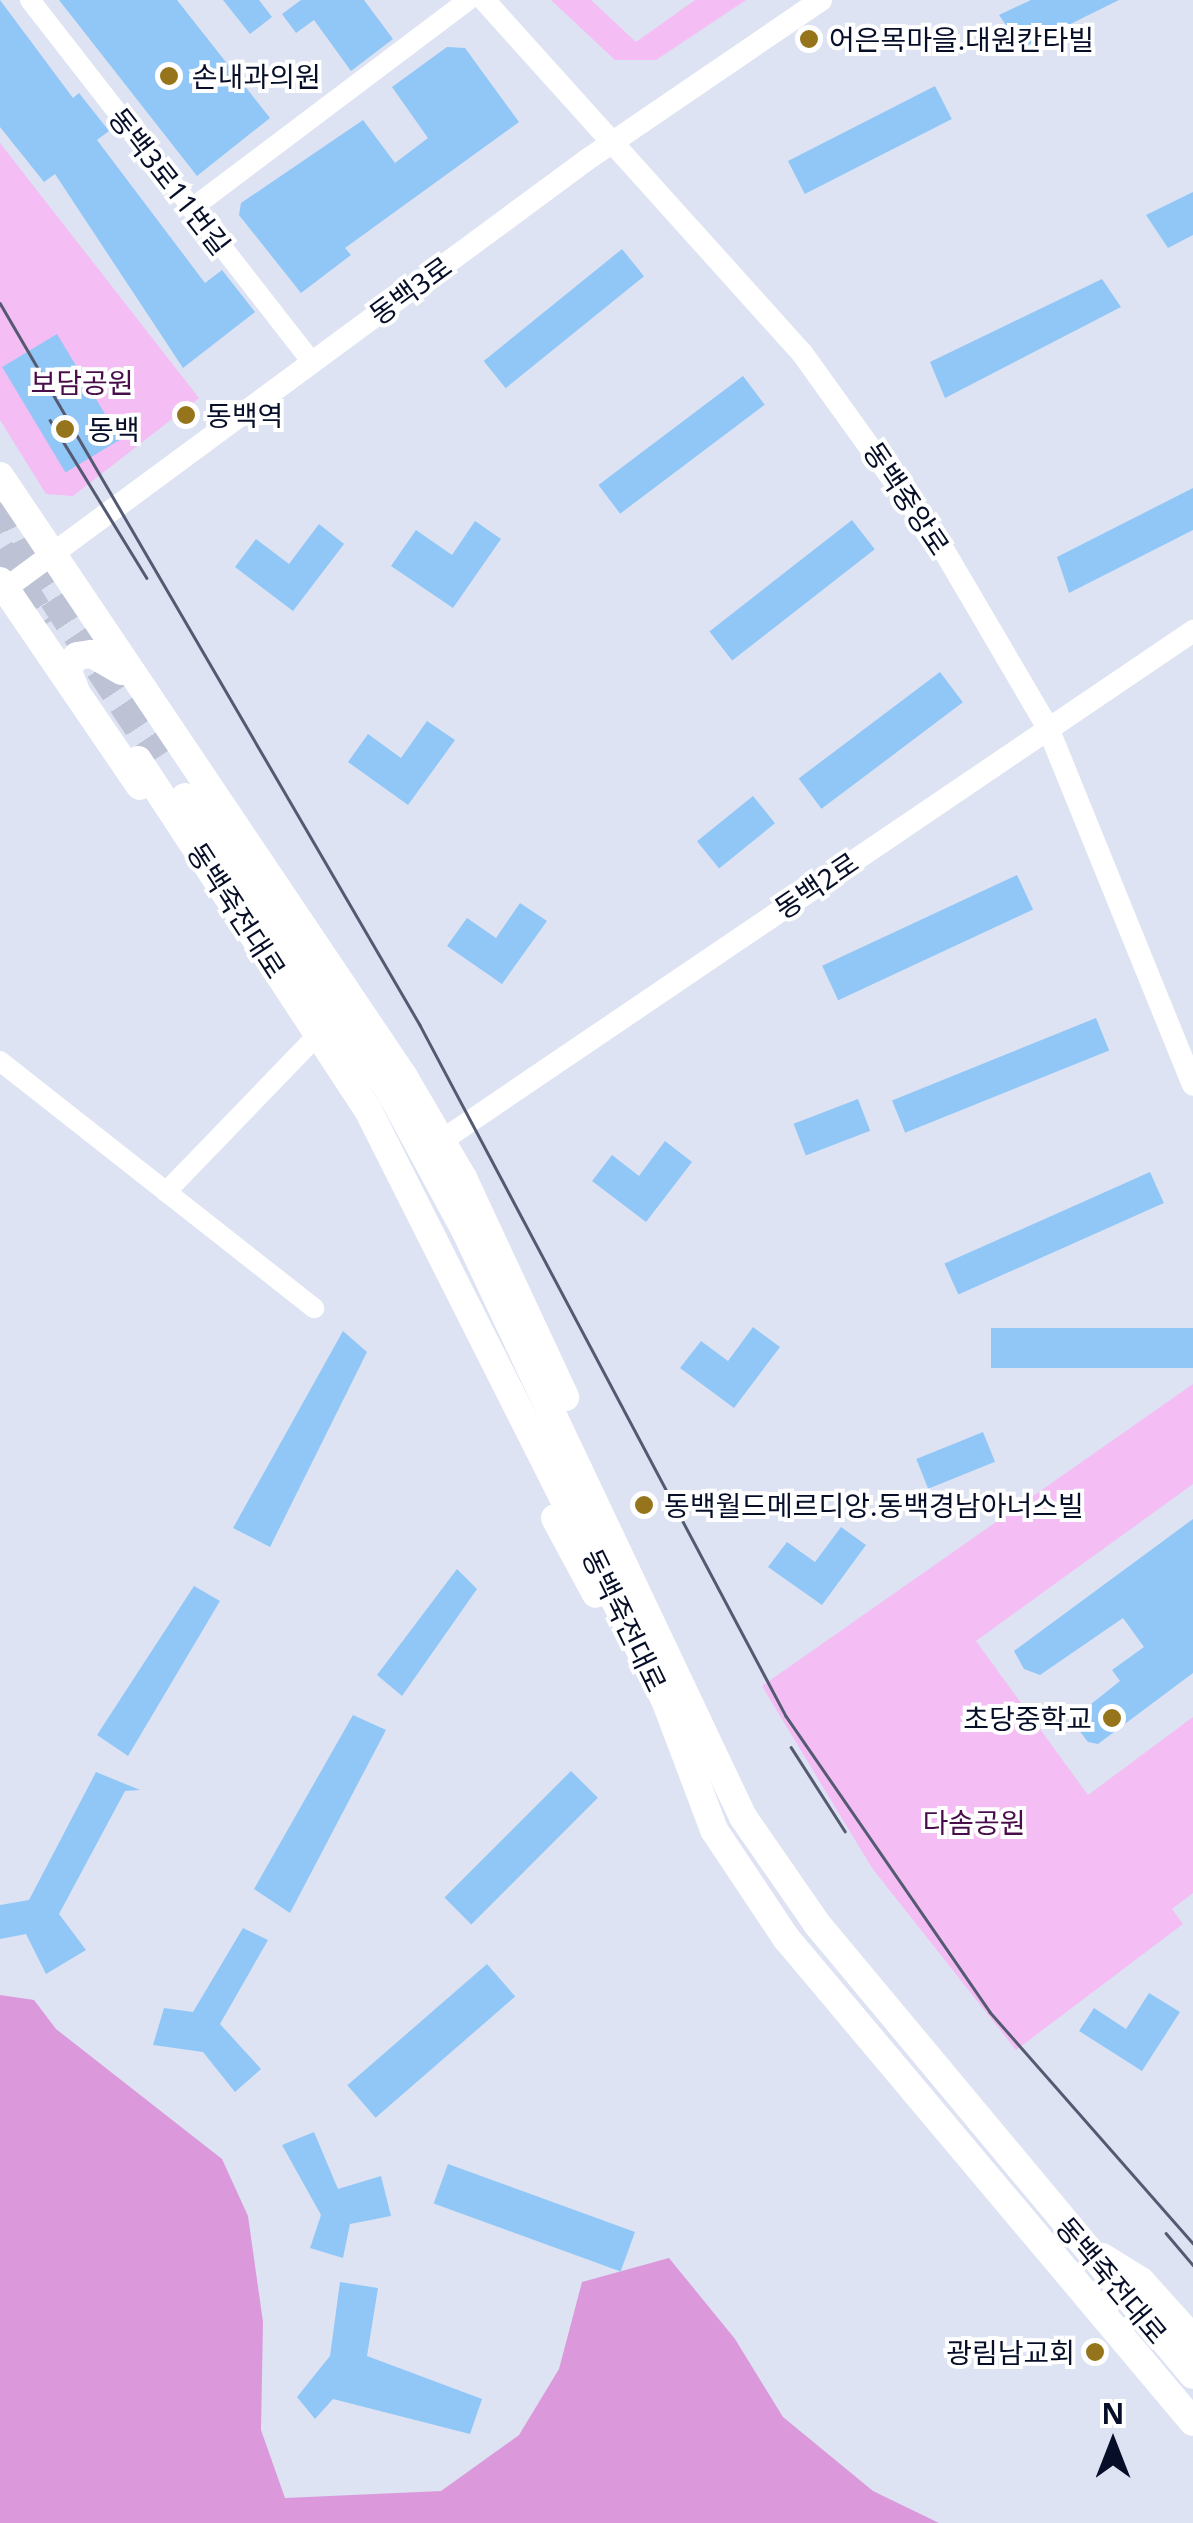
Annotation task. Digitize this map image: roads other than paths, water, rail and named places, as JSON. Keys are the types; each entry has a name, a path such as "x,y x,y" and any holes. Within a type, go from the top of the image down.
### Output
{"main road":[{"path":"0,476 46,553 442,1141 644,1572 671,1688"},
{"path":"2,588 76,691 309,1044 465,1314 575,1562 671,1688"},
{"path":"76,691 67,669 77,656 92,654 127,674"},
{"name":"동백죽전대로","path":"148,759 392,1094 671,1688 742,1818 817,1924 1193,2376"},
{"name":"동백죽전대로","path":"671,1688 714,1830 786,1938 1193,2425"},
{"path":"1080,2244 1141,2281 1193,2338"}],"street":[{"name":"동백3로11번길","path":"30,0 312,362"},
{"path":"191,209 468,0"},
{"name":"동백중앙로","path":"484,0 616,140 864,434 1048,728 1193,1085"},
{"name":"동백3로","path":"2,588 616,140 821,0"},
{"name":"동백2로","path":"442,1141 1193,631"},
{"path":"166,1192 309,1044"},
{"path":"0,1060 314,1308"}],"tunnel":[{"path":"0,503 30,564 158,758"},
{"path":"0,549 46,624"}],"tram line":[{"path":"0,303 420,1025 786,1716 990,2012 1193,2243"},
{"path":"50,420 147,578"},
{"path":"791,1747 845,1831"},
{"path":"1166,2233 1193,2265"}],"place":[{"name":"어은목마을.대원칸타빌","path":"809,39"},
{"name":"손내과의원","path":"169,76"},
{"name":"동백역","path":"186,415"},
{"name":"동백","path":"65,429"},
{"name":"동백월드메르디앙.동백경남아너스빌","path":"644,1505"},
{"name":"초당중학교","path":"1112,1718"},
{"name":"광림남교회","path":"1095,2352"}],"park label":[{"name":"보담공원","path":"82,382"},
{"name":"다솜공원","path":"974,1822"}]}
